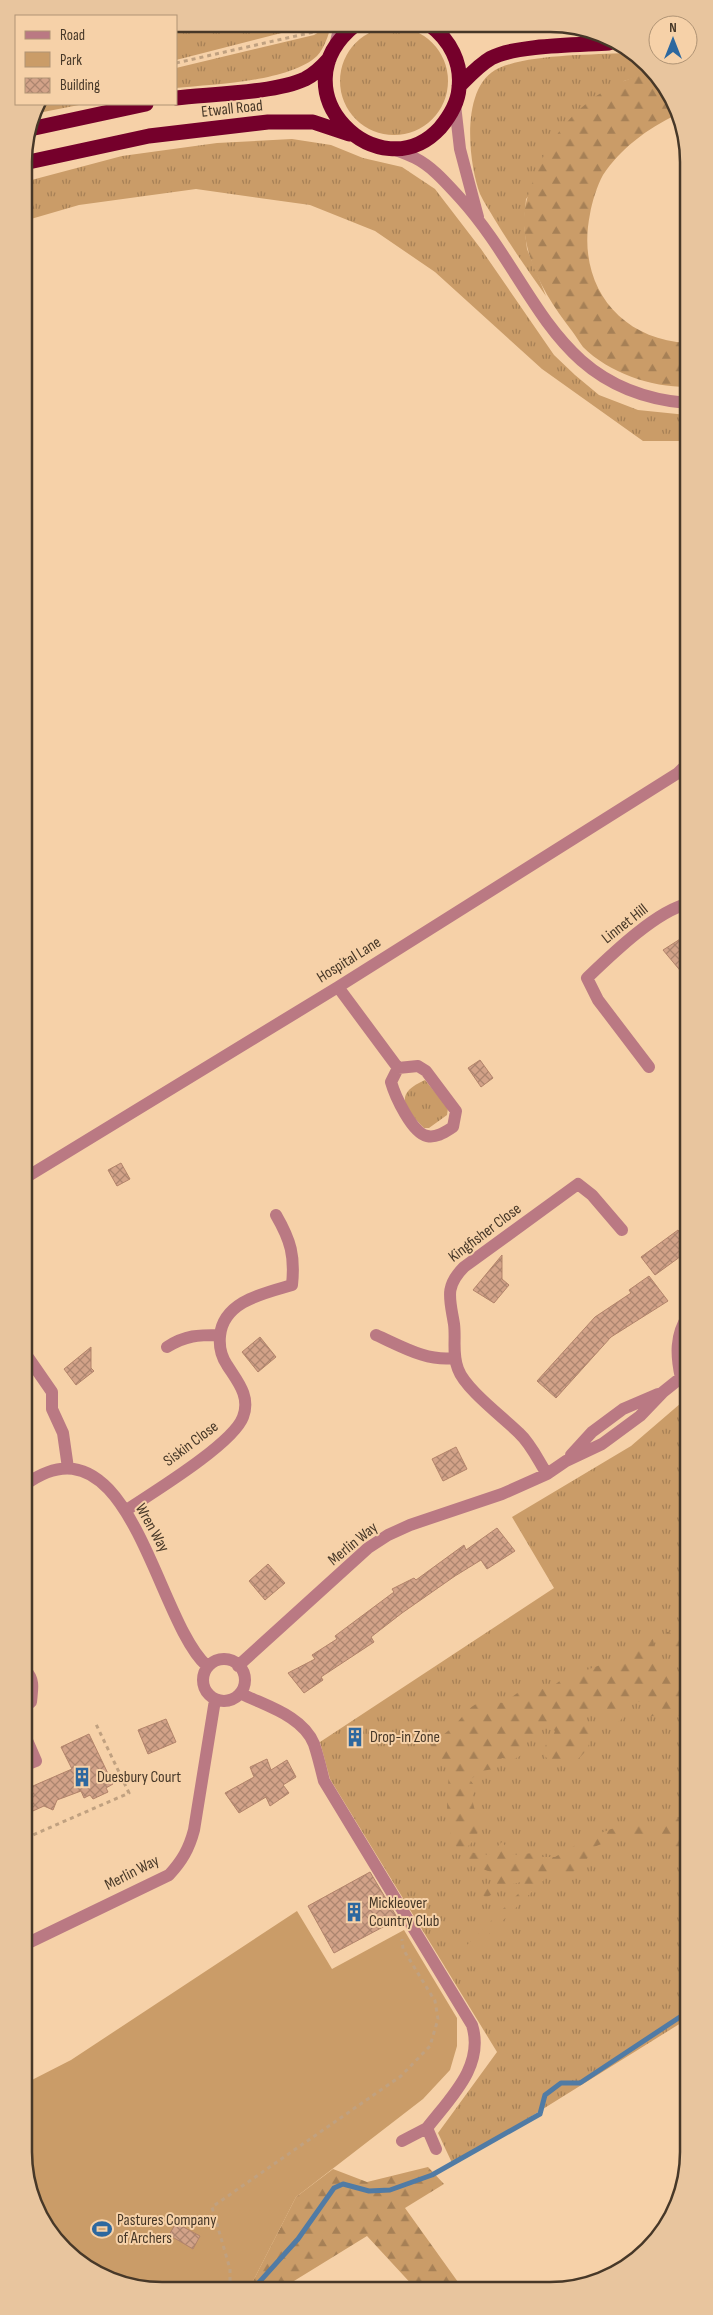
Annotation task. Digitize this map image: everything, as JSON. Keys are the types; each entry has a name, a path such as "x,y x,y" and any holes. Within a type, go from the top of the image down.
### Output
{"highway":[{"path":"389,148 406,146 422,141 441,126 455,105 460,86 459,71 455,56 448,43 437,32"},
{"name":"Etwall Road","path":"178,98 280,86 305,79 318,70 347,33"},
{"path":"460,86 476,69 491,58 508,51 603,43"},
{"path":"332,52 325,84 327,96 338,119 355,136"},
{"path":"38,126 141,105"},
{"name":"Etwall Road","path":"33,161 149,136 268,122 313,122 355,136 372,144 389,148"}],"street":[{"path":"332,52 338,33"},
{"path":"455,105 460,150 478,220"},
{"path":"389,148 415,158 432,170 478,220 540,314 556,336 581,362 608,381 627,390 645,397 680,402"},
{"name":"Hospital Lane","path":"32,1173 338,987 680,770"},
{"name":"Linnet Hill","path":"649,1067 598,1000 587,978 610,956 666,912 680,907"},
{"path":"338,987 398,1068"},
{"path":"418,1066 426,1071 456,1111 452,1127 436,1136 427,1136 418,1132 395,1098 391,1082 398,1068 418,1066"},
{"name":"Kingfisher Close","path":"547,1474 520,1433 498,1415 458,1371 455,1358 454,1324 449,1295 451,1283 464,1267 578,1184 592,1194 622,1230"},
{"path":"167,1346 182,1338 200,1335 220,1335 224,1320 232,1310 257,1296 292,1285 294,1265 292,1248 276,1215"},
{"path":"680,1334 678,1338 678,1359 680,1364"},
{"name":"Siskin Close","path":"125,1511 180,1474 230,1436 238,1426 243,1415 244,1392 225,1362 221,1352 220,1335"},
{"path":"376,1335 426,1356 445,1360 455,1358"},
{"path":"32,1364 52,1392 52,1410 63,1433 68,1468"},
{"name":"Merlin Way","path":"238,1666 368,1548 388,1535 410,1525 502,1494 547,1474 566,1461 610,1438 640,1416 663,1392 680,1378"},
{"name":"Wren Way","path":"32,1480 43,1472 68,1468 90,1473 107,1489 125,1511 150,1556 193,1650 207,1666"},
{"path":"225,1658 233,1661 243,1670 242,1694 233,1701 216,1700 210,1696 202,1683 203,1674 207,1666 215,1660 225,1658"},
{"path":"242,1694 294,1719 305,1729 314,1743 324,1782 472,2025 476,2038 470,2072 428,2128 402,2141"},
{"name":"Merlin Way","path":"32,1941 168,1875 183,1859 190,1846 194,1830 216,1700"},
{"path":"32,1753 36,1761 32,1763"},
{"path":"428,2128 436,2149"}],"path":[{"path":"178,63 311,33"},
{"path":"32,1835 129,1793 95,1722"},
{"path":"230,2282 230,2269 212,2207 401,2076 430,2046 438,2019 436,2001 403,1949 400,1927 409,1921"}],"green space":[{"path":"373,32 415,32 424,37 438,51 448,81 446,91 438,111 432,119 414,130 394,135 374,130 356,119 345,101 340,81 345,61 350,51 356,43"},
{"path":"178,33 283,33 178,59"},
{"path":"318,33 329,33 320,53 304,65 250,80 178,88 178,68"},
{"path":"621,53 646,74 624,81 526,199 524,224 527,249 546,296 485,204 476,180 470,145 470,125 473,107 478,90 486,77 499,68 512,63 544,58"},
{"path":"646,74 659,90 673,117 635,140 618,156 603,175 595,194 590,214 587,239 589,262 596,284 607,302 622,318 640,331 662,339 680,342 680,386 659,384 631,377 605,364 583,347 540,282 529,255 526,241 524,214 526,202 534,178 553,140 580,109 613,86"},
{"path":"46,105 79,105 42,112"},
{"path":"292,139 331,145 363,158 402,167 435,189 481,249 554,355 599,395 638,410 680,414 680,441 643,441 542,369 435,272 375,231 310,205 196,189 79,205 33,218 33,180 122,156 217,143"},
{"path":"425,1080 448,1108 447,1115 429,1128 424,1128 417,1121 407,1108 405,1102 405,1096 409,1091 415,1085"},
{"path":"680,1404 680,2024 453,2165 438,2133 497,2052 330,1779 320,1742 554,1588 512,1517 631,1446"},
{"path":"680,1628 680,1666 668,1649 666,1632 673,1632"},
{"path":"653,1639 656,1655 680,1689 680,1716 650,1716 641,1702 633,1702 623,1710 622,1719 616,1724 607,1724 601,1712 595,1708 587,1715 586,1726 590,1739 587,1748 573,1762 567,1764 554,1763 544,1755 544,1749 549,1738 553,1736 555,1731 543,1725 537,1728 535,1735 525,1739 526,1745 522,1755 512,1760 502,1758 494,1769 481,1771 470,1780 474,1785 473,1803 479,1824 475,1839 467,1847 469,1852 489,1855 502,1842 513,1855 533,1853 540,1857 555,1857 586,1839 611,1829 649,1822 666,1822 680,1816 680,1848 673,1848 666,1839 642,1834 626,1834 594,1847 594,1852 568,1877 562,1878 553,1871 471,1952 463,1949 522,1890 525,1881 505,1886 486,1898 480,1892 490,1884 497,1874 473,1864 457,1848 449,1828 447,1770 430,1744 452,1728 466,1712 480,1702 504,1703 524,1688 548,1688 562,1679 625,1656 636,1644"},
{"path":"297,1911 332,1969 404,1930 457,2018 457,2046 450,2070 423,2099 296,2197 253,2282 154,2282 120,2276 90,2261 70,2245 59,2232 42,2202 35,2178 32,2153 32,2080 71,2060"},
{"path":"428,2167 444,2184 405,2208 458,2282 410,2282 367,2236 292,2282 253,2282 296,2197 333,2169 367,2182"}],"building":[{"path":"680,939 680,970 663,950"},
{"path":"480,1060 493,1078 481,1087 468,1068"},
{"path":"121,1163 130,1179 117,1186 108,1170"},
{"path":"678,1230 680,1232 680,1257 655,1275 641,1257"},
{"path":"502,1255 502,1279 509,1285 494,1303 473,1290"},
{"path":"649,1276 668,1301 611,1337 556,1398 537,1381 595,1317 631,1293 629,1290"},
{"path":"260,1337 276,1357 258,1372 242,1352"},
{"path":"91,1347 91,1368 94,1371 76,1385 64,1369"},
{"path":"456,1447 467,1469 443,1481 432,1459"},
{"path":"497,1528 515,1551 487,1569 481,1560 455,1576 371,1637 374,1642 321,1677 323,1680 304,1693 288,1673 315,1659 312,1655 337,1639 335,1636 394,1592 392,1589 414,1578 416,1580 464,1545 466,1550"},
{"path":"268,1564 285,1583 265,1600 249,1581"},
{"path":"166,1719 176,1742 148,1754 138,1730"},
{"name":"Duesbury Court","path":"89,1734 113,1784 106,1788 108,1792 93,1799 90,1795 84,1798 81,1791 57,1800 53,1810 44,1806 32,1811 32,1786 72,1769 61,1747"},
{"path":"267,1759 271,1770 287,1760 296,1777 283,1785 289,1793 270,1806 266,1797 239,1813 225,1793 254,1777 250,1767"},
{"name":"Mickleover Country Club","path":"370,1872 398,1919 334,1953 308,1906"},
{"path":"176,2223 200,2236 193,2249 169,2235"}],"waterway":[{"path":"259,2282 298,2239 334,2188 343,2184 369,2191 390,2190 432,2175 540,2114 545,2095 561,2083 580,2083 680,2017"}],"place":[{"name":"Drop-in Zone","path":"355,1737"},
{"name":"Duesbury Court","path":"82,1777"},
{"name":"Mickleover Country Club","path":"354,1912"},
{"name":"Pastures Company of Archers","path":"102,2229"}]}
